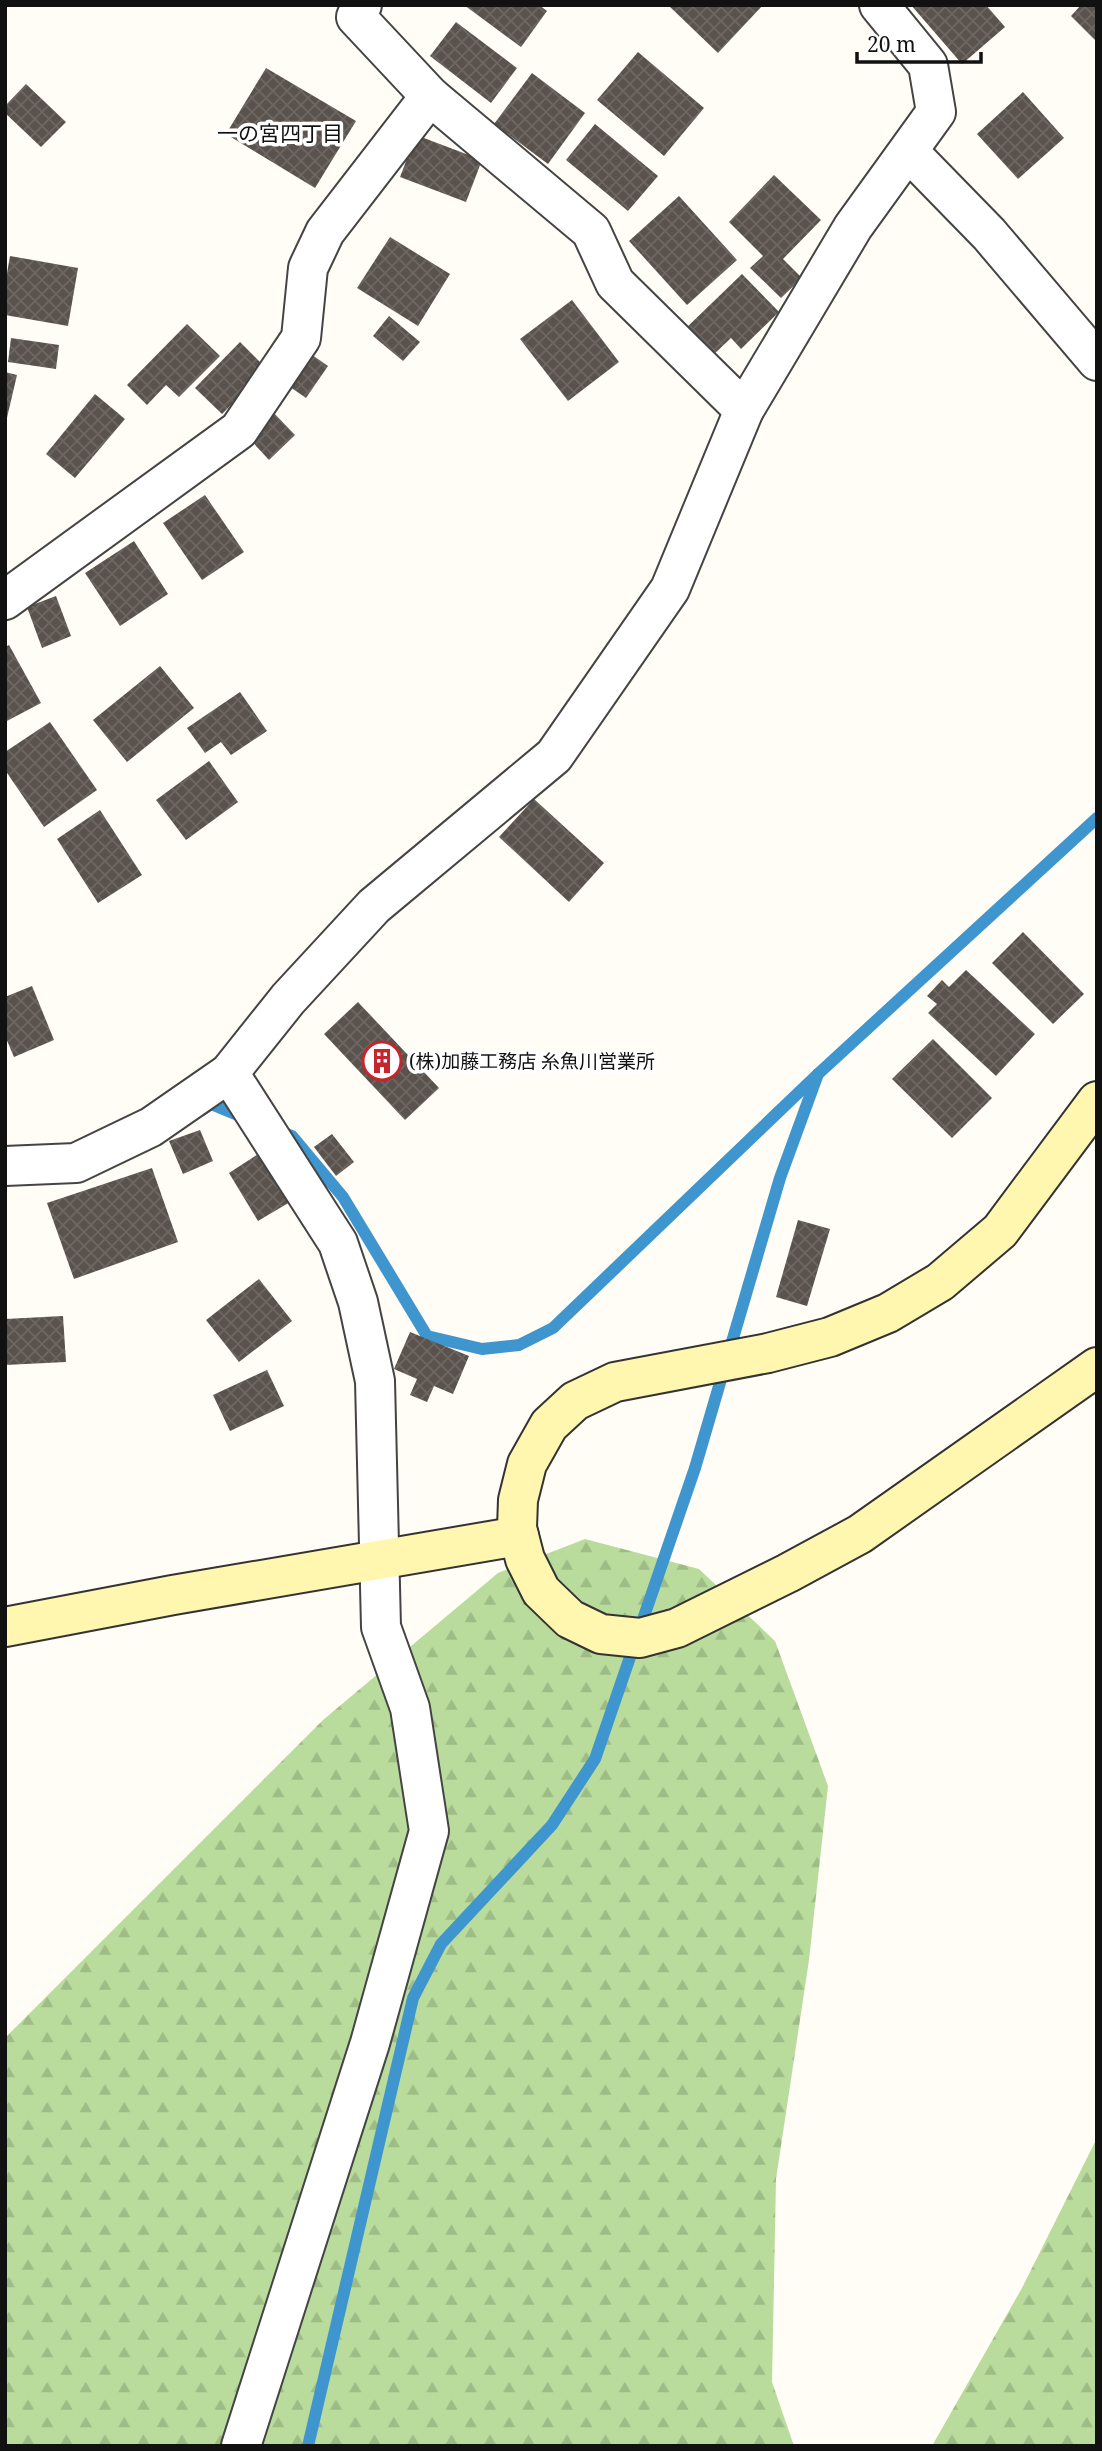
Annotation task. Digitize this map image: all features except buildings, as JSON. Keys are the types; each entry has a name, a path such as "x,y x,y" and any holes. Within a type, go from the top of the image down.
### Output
{"street":[{"path":"362,5 356,17 430,96 591,231 615,283 744,410"},
{"path":"5,1166 76,1163 151,1128 229,1073 288,999 374,906 554,756 670,589 744,410 853,227 936,112 928,65 879,5"},
{"path":"5,600 239,430 301,338 308,268 325,232 430,96"},
{"path":"909,152 989,234 1097,361"},
{"path":"229,1073 338,1243 358,1302 375,1381 381,1627 410,1708 429,1831 370,2043 241,2446"},
{"path":"1097,1101 1000,1231 940,1282 888,1313 830,1337 768,1353 615,1382 575,1401 549,1425 527,1464 518,1500 519,1536 525,1559 541,1591 570,1619 601,1634 640,1638 677,1628 860,1534 1097,1367"},
{"path":"5,1627 132,1602 519,1536"}],"green space":[{"path":"585,1539 699,1569 775,1641 828,1786 809,1960 776,2179 772,2382 794,2446 5,2446 5,2038 323,1720 498,1573"},
{"path":"1097,2138 1097,2446 932,2446 1022,2288"}],"waterway":[{"path":"279,1131 292,1136 343,1197 427,1336 482,1349 519,1345 553,1328 818,1074 1097,818"},
{"path":"308,2446 413,1998 441,1944 552,1825 595,1759 695,1468 780,1178 818,1074"},
{"path":"202,1110 211,1104 245,1118"}],"place":[{"name":"(株)加藤工務店 糸魚川営業所","path":"382,1061"}],"district":[{"name":"一の宮四丁目","path":"280,134"}]}
